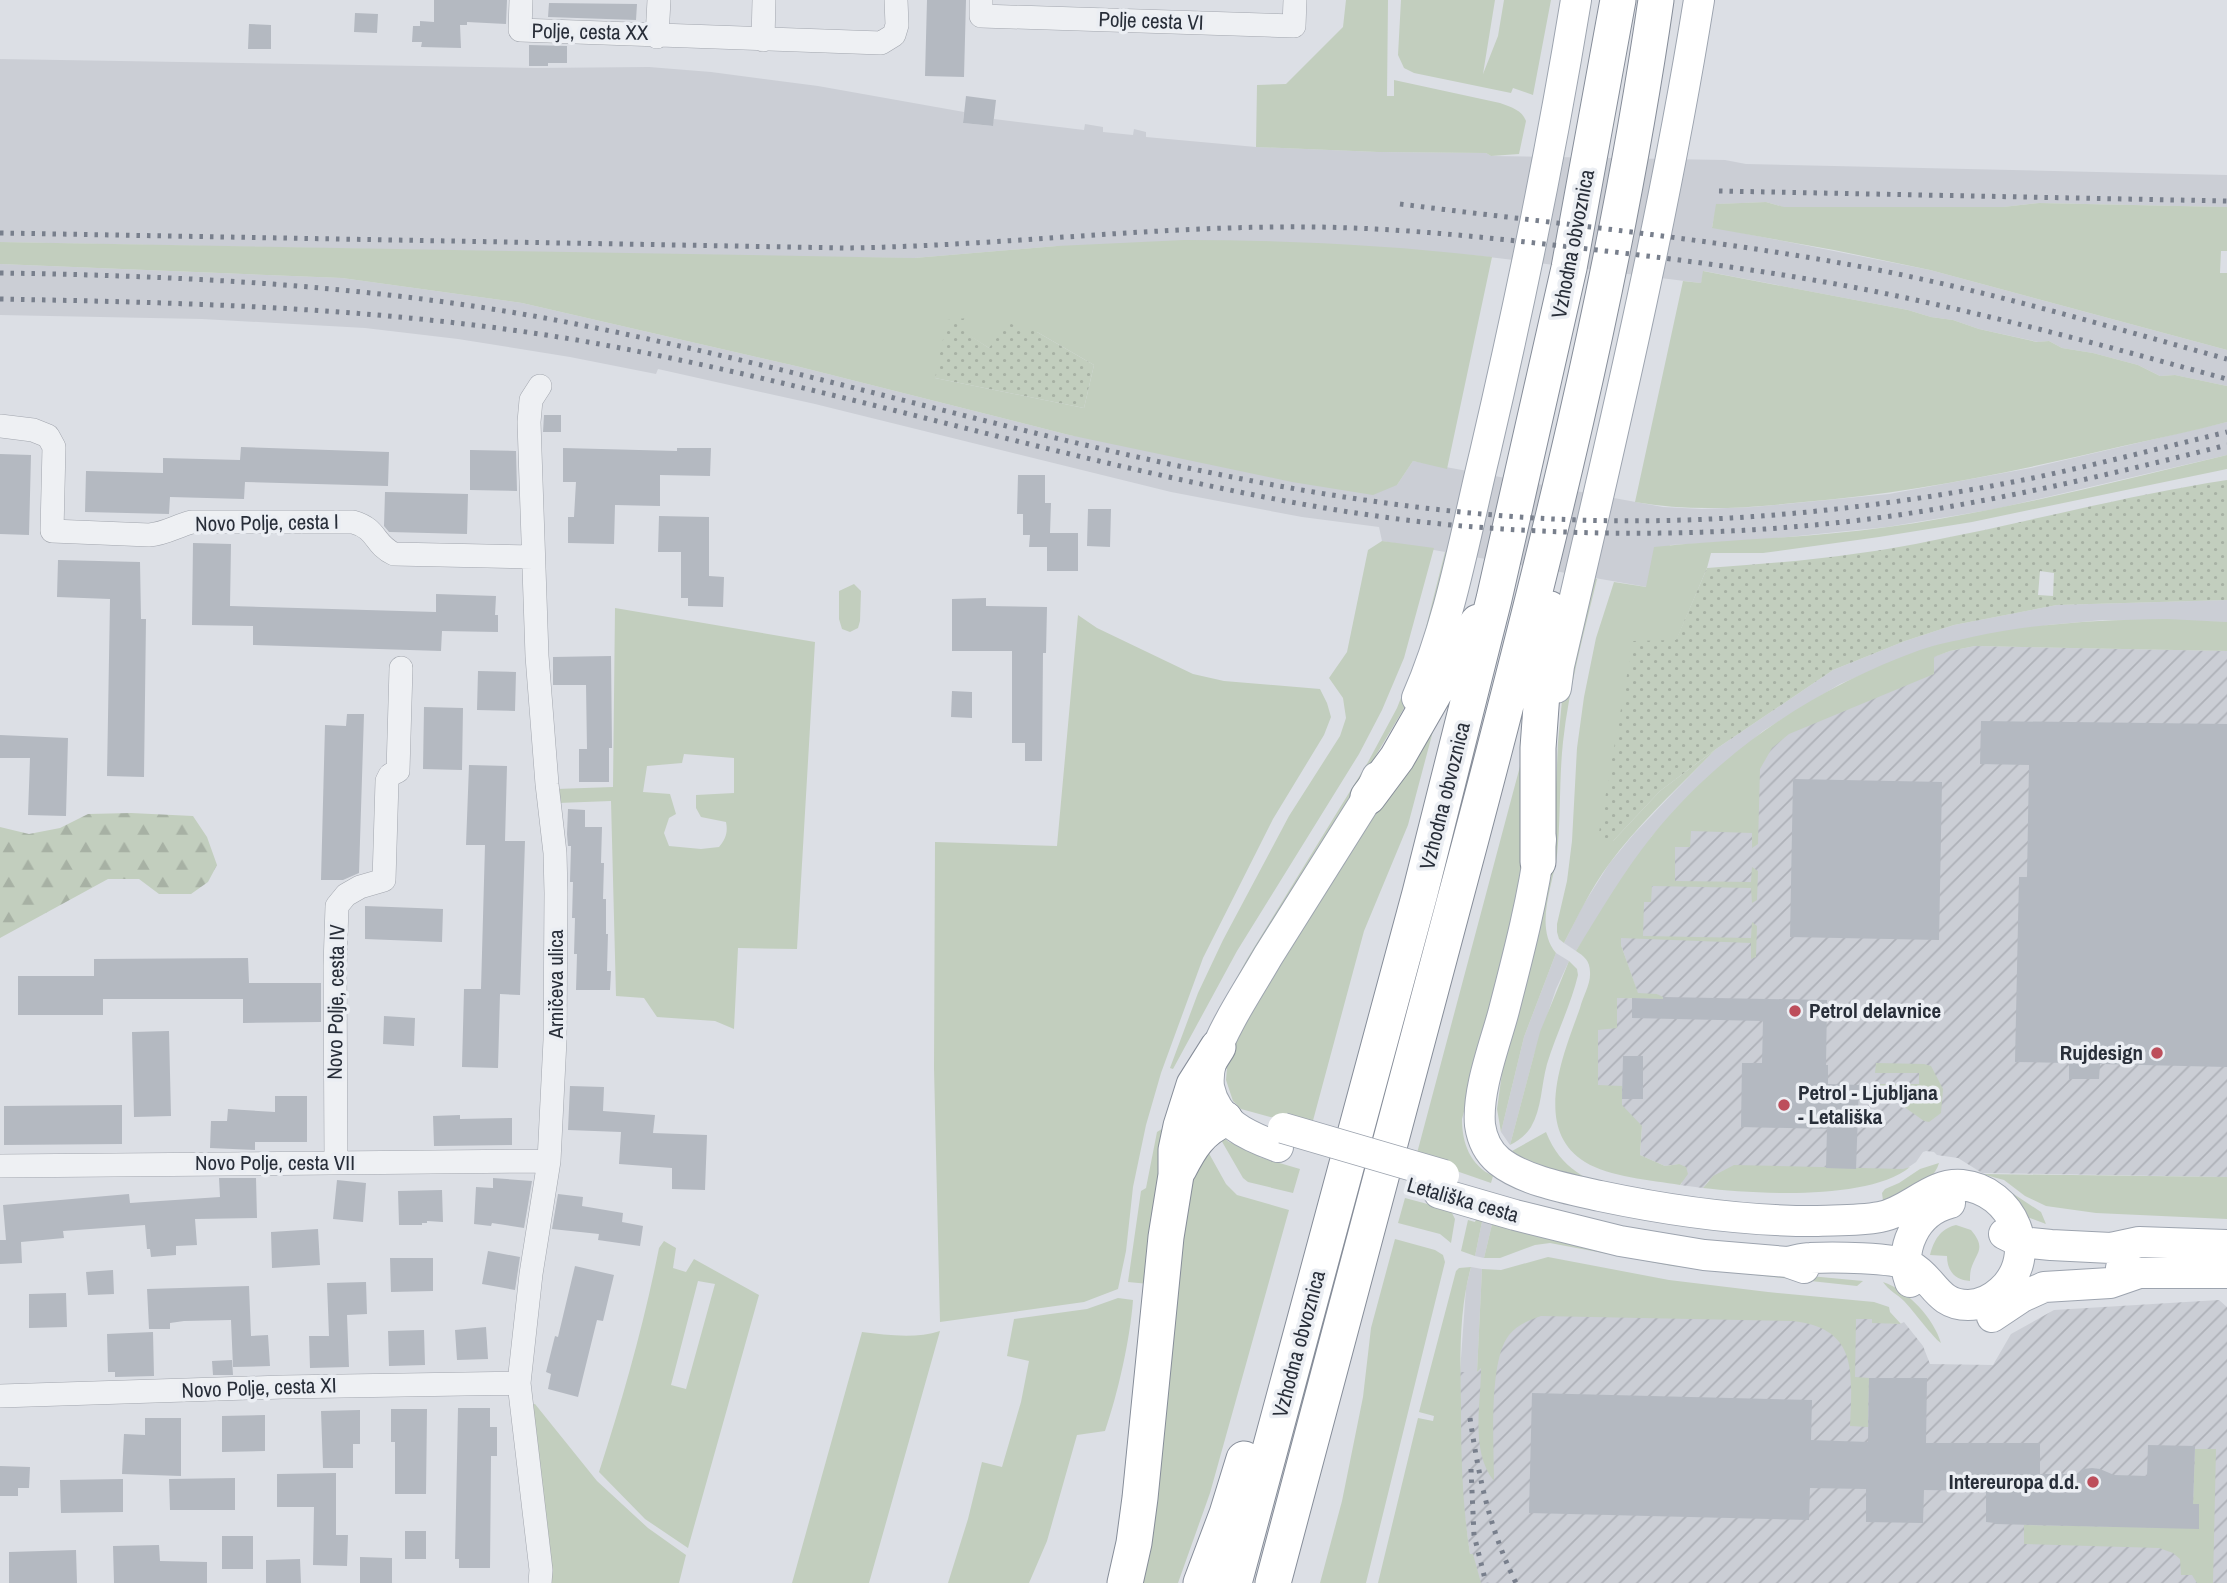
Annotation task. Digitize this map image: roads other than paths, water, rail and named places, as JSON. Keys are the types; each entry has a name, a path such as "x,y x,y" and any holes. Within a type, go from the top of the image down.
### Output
{"highway":[{"name":"Vzhodna obvoznica","path":"1234,1583 1420,893 1494,599 1569,268 1618,0"},
{"name":"Vzhodna obvoznica","path":"1273,1583 1500,733 1573,427 1631,151 1656,0"},
{"path":"1538,862 1538,748 1544,665 1549,615 1575,501 1577,472 1573,427"},
{"path":"1368,797 1397,758 1463,643 1494,599"},
{"path":"1125,1583 1135,1543 1166,1237 1176,1175 1176,1150 1194,1086 1218,1047"},
{"path":"1176,1175 1197,1139 1211,1126 1225,1119"},
{"path":"1201,1583 1244,1459 1256,1437 1281,1408"},
{"path":"1107,1583 1119,1548 1148,1420"}],"main road":[{"path":"1225,1119 1216,1107 1209,1082 1210,1067 1218,1047 1248,990 1368,797 1430,669 1441,635 1506,362 1550,147 1576,0"},
{"path":"1699,0 1646,286 1559,666 1552,717 1548,786 1531,905 1483,1092 1480,1122 1484,1142 1497,1159 1521,1173 1574,1190 1641,1205 1723,1217 1791,1221 1860,1219 1893,1214 1930,1192 1949,1185 1960,1185 1977,1188 1994,1197 2008,1210 2019,1258 2014,1276 2003,1289 1985,1302 1969,1305 1946,1299 1921,1273 1910,1277"},
{"name":"Letališka cesta","path":"1225,1119 1249,1136 1280,1138 1441,1184 1652,1227 1777,1241 1864,1242 1898,1236 1915,1228 1928,1214 1942,1205 1961,1202 1986,1212 2012,1231"},
{"name":"Letališka cesta","path":"1441,1184 1515,1216 1620,1241 1703,1255 1787,1262 1808,1258 1897,1262 1910,1277"},
{"path":"1557,1207 1641,1205"},
{"path":"1915,1228 1906,1250 1910,1277 1925,1303 1936,1313 1954,1321 1972,1323 1991,1318 2022,1297 2044,1287 2110,1283 2139,1273"},
{"path":"2012,1231 2111,1248 2139,1242 2227,1245"},
{"path":"1985,1302 1991,1278 2012,1231"},
{"path":"2014,1276 2051,1265 2110,1264 2139,1273 2227,1273"}],"street":[{"name":"Polje, cesta XX","path":"521,0 520,30 657,37 659,0"},
{"path":"763,40 764,0"},
{"path":"657,37 881,43 894,34 897,25 896,0"},
{"name":"Polje cesta VI","path":"981,8 1294,26 1294,0"},
{"name":"Arničeva ulica","path":"540,386 531,400 529,422 537,656 555,853 555,1040 549,1161 531,1273 519,1383 541,1570 540,1583"},
{"name":"Novo Polje, cesta I","path":"0,426 33,430 48,436 54,447 52,531 149,535 164,534 176,526 192,522 353,522 365,525 383,549 394,554 533,557"},
{"name":"Novo Polje, cesta IV","path":"335,1163 337,906 346,895 360,887 384,880 387,781 390,775 398,771 401,668"},
{"name":"Novo Polje, cesta VII","path":"0,1166 549,1161"},
{"name":"Novo Polje, cesta XI","path":"0,1396 519,1383"}],"railway":[{"path":"1719,191 2227,201"},
{"path":"1400,204 1696,241 1873,269 2006,299 2227,359"},
{"path":"0,233 845,248 1256,227 1405,231 1633,254 1833,283 2006,321 2227,379"},
{"path":"0,273 289,285 433,300 505,311 694,349 1163,463 1400,505 1520,517 1648,521 1839,509 2028,479 2227,432"},
{"path":"0,299 306,310 382,315 534,333 741,373 1064,453 1215,487 1388,518 1475,527 1637,533 1745,530 1852,521 2027,492 2227,445"},
{"path":"1470,1418 1486,1502 1516,1583"},
{"path":"1471,1469 1474,1535 1486,1583"}],"place":[{"name":"Petrol delavnice","path":"1795,1011"},
{"name":"Rujdesign","path":"2157,1053"},
{"name":"Petrol - Ljubljana - Letališka","path":"1784,1105"},
{"name":"Intereuropa d.d.","path":"2093,1482"}]}
